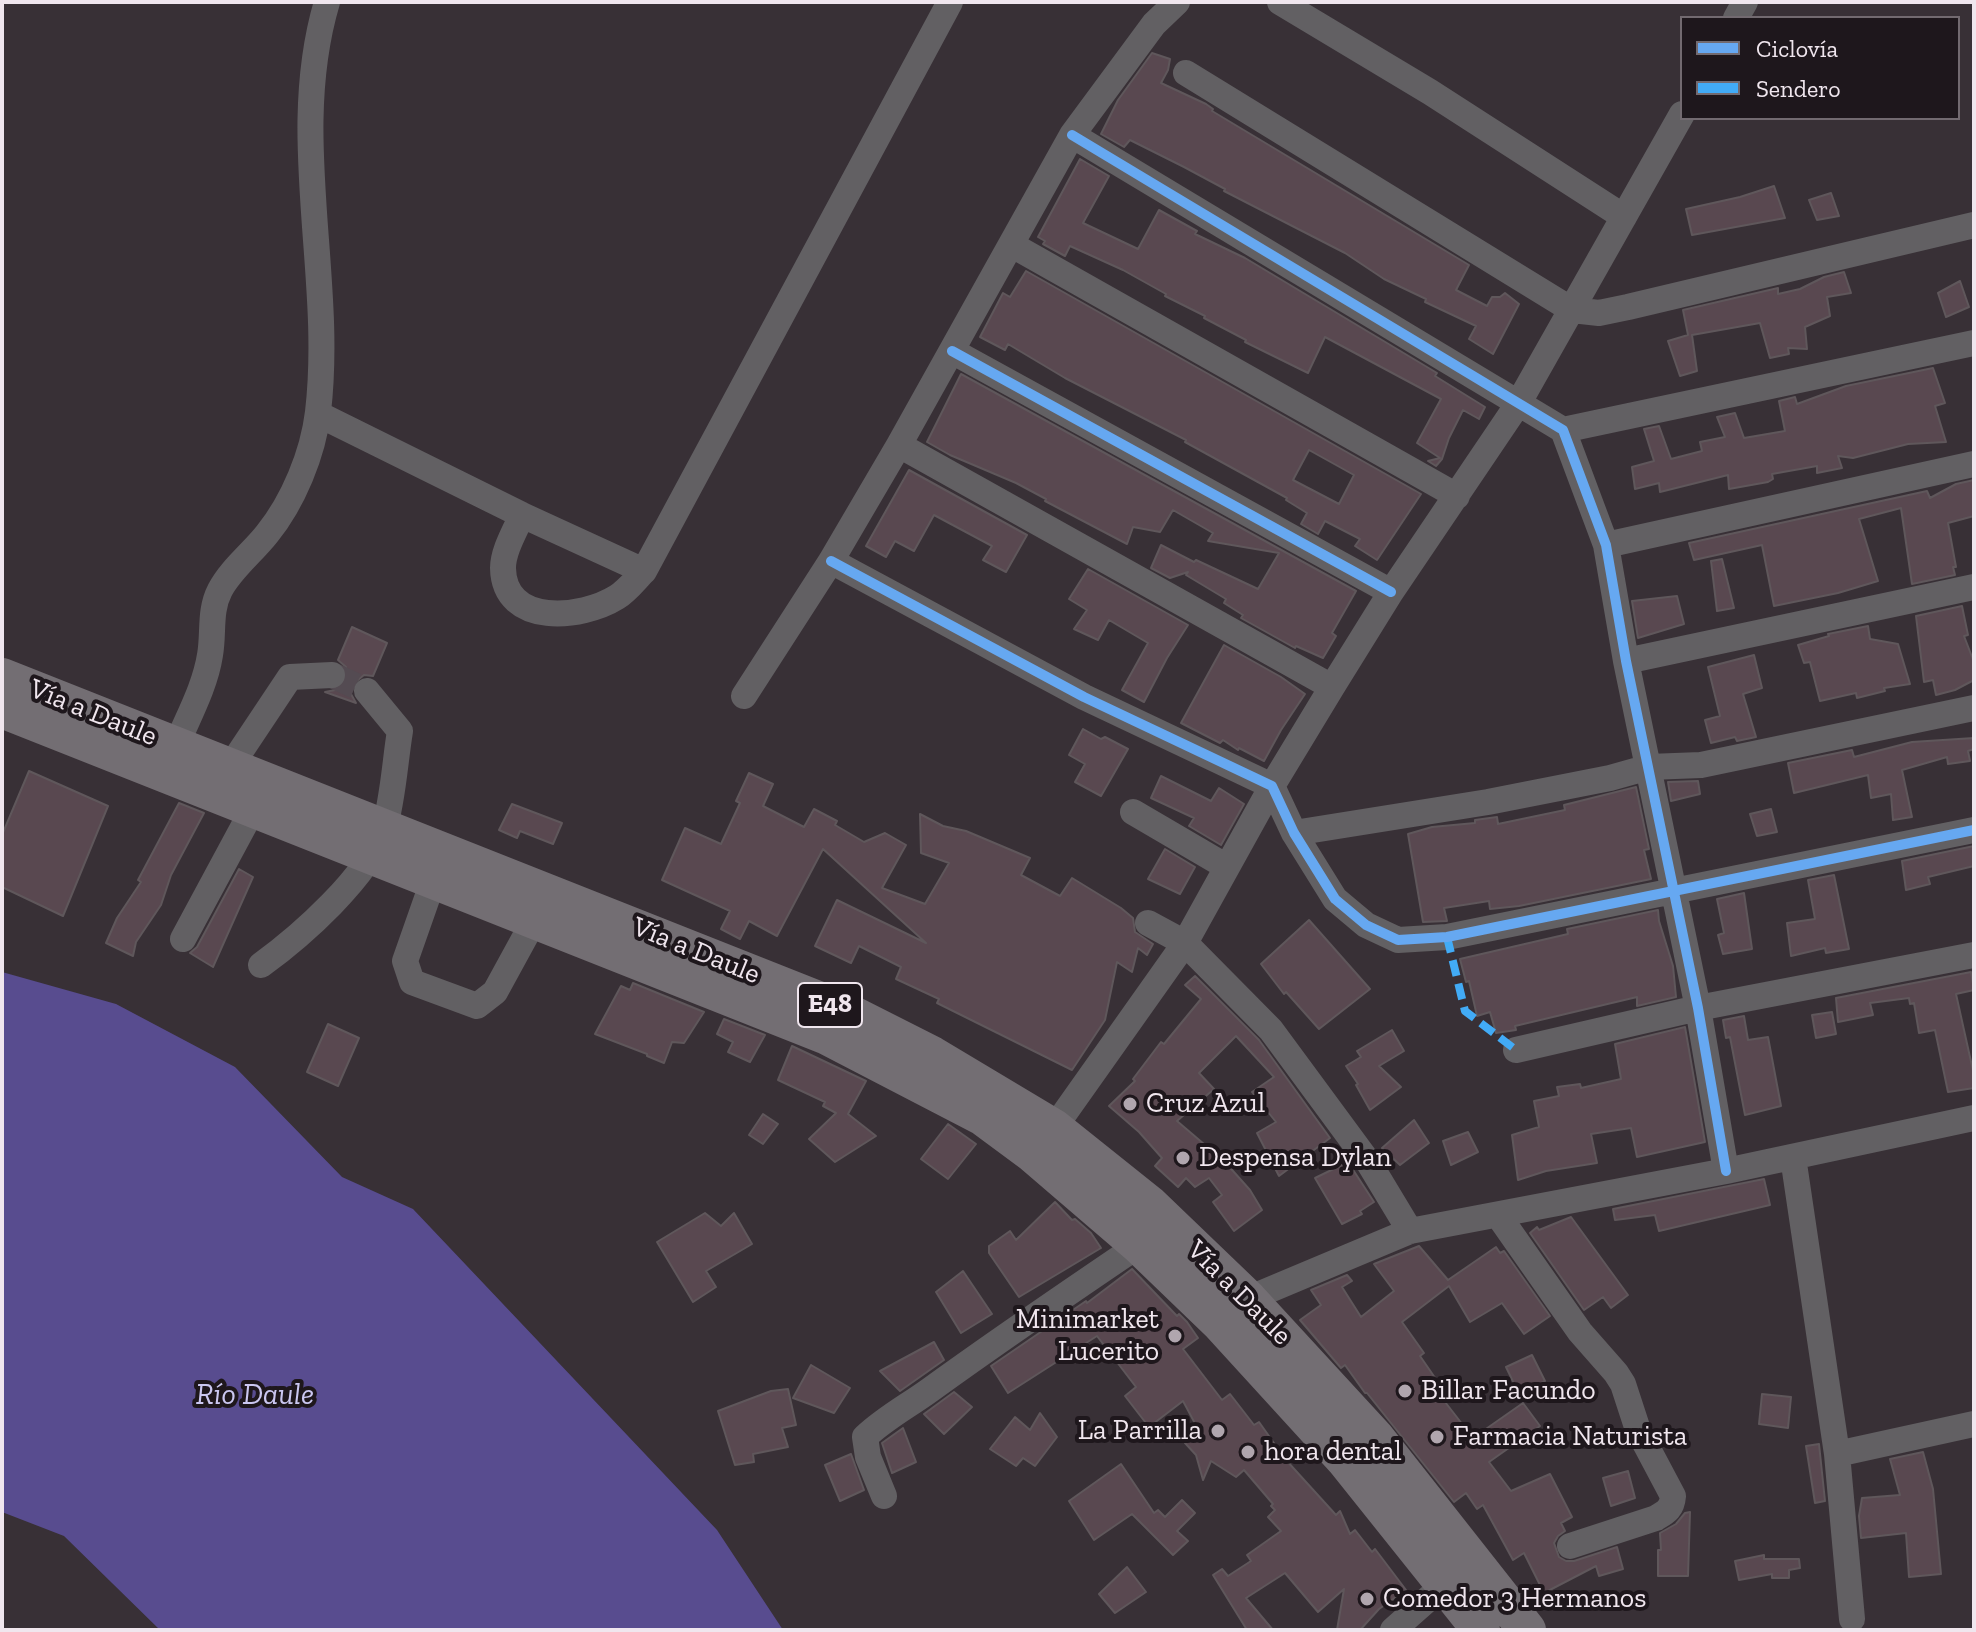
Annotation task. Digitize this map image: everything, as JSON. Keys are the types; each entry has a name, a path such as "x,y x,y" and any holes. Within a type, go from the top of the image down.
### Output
{"highway":[{"name":"Vía a Daule","path":"2,677 176,746 222,780"},
{"name":"Vía a Daule","path":"2,709 222,780 542,907 825,1035 983,1117 1033,1154 1139,1245 1219,1322 1470,1600"},
{"name":"Vía a Daule","path":"542,907 843,1010 944,1062 1054,1128 1149,1204 1248,1299 1375,1437 1470,1600"},
{"name":"E48","path":"1470,1600 1527,1630"}],"street":[{"path":"176,746 205,677 214,605 221,588 270,530 287,502 310,451 318,414 321,317 315,252 310,94 320,23 327,2"},
{"path":"522,515 503,564 505,581 517,601 534,611 556,614 584,612 618,597 644,571 950,2"},
{"path":"744,696 831,561 899,445 1072,135 1154,24 1177,2"},
{"path":"1280,2 1430,92 1624,217"},
{"path":"1186,73 1572,310 1599,313 1628,307 1974,225"},
{"path":"1054,1128 1185,943 1272,786 1332,687 1391,592 1518,404 1680,118"},
{"path":"1072,135 1563,430 1606,545 1626,661 1698,1008 1726,1171"},
{"path":"1012,245 1457,496"},
{"path":"1563,430 1974,343"},
{"path":"952,351 1391,592"},
{"path":"318,414 522,515 644,571"},
{"path":"899,445 1332,687"},
{"path":"1606,545 1974,464"},
{"path":"831,561 1084,697 1272,786 1294,833 1335,899 1366,925 1398,940 1447,937 1974,830"},
{"path":"1626,661 1974,587"},
{"path":"222,780 290,677 332,675"},
{"path":"261,965 296,941 377,842 400,731 367,691"},
{"path":"1294,833 1488,802 1610,778 1649,767 1701,765 1974,708"},
{"path":"183,939 260,795"},
{"path":"1133,812 1227,867"},
{"path":"439,866 405,961 412,982 477,1006 495,992 542,907"},
{"path":"1148,923 1185,943 1271,1030 1369,1163 1410,1231"},
{"path":"1516,1050 1698,1008 1974,955"},
{"path":"1248,1299 1410,1231 1726,1171 1974,1118"},
{"path":"1793,1157 1837,1454 1852,1619"},
{"path":"1498,1215 1580,1332 1623,1384 1638,1430 1673,1496 1667,1512 1656,1518 1570,1546"},
{"path":"884,1496 868,1457 865,1437 882,1421 1139,1245"},
{"path":"1837,1454 1974,1424"},
{"path":"1393,1630 1470,1600"}],"water":[{"name":"Río Daule","path":"2,972 116,1004 235,1067 342,1177 413,1209 717,1530 783,1630 160,1630 64,1536 2,1512"}],"building":[{"path":"1152,53 1170,59 1161,83 1206,104 1212,111 1469,265 1456,290 1487,306 1492,297 1505,293 1519,304 1493,354 1469,339 1476,326 1425,302 1426,299 1384,279 1345,253 1184,167 1130,140 1124,147 1101,134 1118,100"},
{"path":"1080,159 1109,176 1083,223 1138,249 1159,210 1197,231 1195,234 1245,258 1437,373 1435,376 1485,407 1479,419 1463,410 1442,459 1436,466 1428,461 1440,458 1417,443 1441,399 1325,337 1308,373 1245,342 1123,270 1070,246 1065,256 1043,244 1045,241 1038,237"},
{"path":"1774,186 1785,218 1692,235 1686,209"},
{"path":"1831,193 1839,216 1817,220 1809,200"},
{"path":"1026,271 1421,494 1377,560 1355,546 1360,539 1325,521 1318,534 1301,524 1307,513 1287,498 1008,344 1005,350 980,337 1003,293 1010,297","holes":["1309,450 1354,475 1339,504 1293,480"]},
{"path":"1844,272 1851,293 1827,297 1830,316 1805,327 1807,349 1788,348 1789,354 1770,358 1760,323 1692,335 1697,371 1680,376 1668,341 1688,335 1683,310 1778,288 1778,294 1800,289 1824,277"},
{"path":"1960,281 1969,307 1946,317 1938,293"},
{"path":"1933,368 1945,403 1935,406 1946,442 1908,444 1853,458 1838,456 1842,468 1817,473 1817,466 1772,474 1773,479 1768,482 1729,489 1728,475 1660,492 1659,483 1635,489 1632,467 1654,461 1644,429 1659,426 1671,459 1702,451 1700,442 1725,437 1717,417 1735,413 1744,438 1785,431 1779,401 1795,397 1797,404 1846,386"},
{"path":"961,374 1356,591 1332,633 1336,636 1323,658 1295,648 1241,618 1243,615 1224,603 1226,599 1186,575 1188,572 1170,578 1151,568 1161,545 1258,589 1279,553 1208,541 1213,533 1173,510 1160,532 1133,527 1127,544 1016,483 927,442"},
{"path":"909,470 1027,535 1006,572 983,560 992,546 934,515 914,551 895,541 886,557 866,546"},
{"path":"1974,480 1974,516 1948,523 1955,575 1912,584 1901,508 1859,519 1878,581 1774,606 1762,545 1694,560 1689,543 1927,491 1930,498 1956,484"},
{"path":"1722,559 1734,608 1717,611 1711,561"},
{"path":"1088,569 1188,625 1144,702 1122,690 1148,643 1109,620 1098,640 1074,629 1087,610 1069,599"},
{"path":"1677,596 1684,624 1638,638 1632,601"},
{"path":"1962,606 1968,635 1964,636 1974,662 1974,680 1936,695 1933,680 1924,682 1916,616"},
{"path":"1868,626 1870,639 1898,644 1910,684 1884,688 1885,691 1857,698 1856,693 1820,701 1810,662 1804,663 1798,645 1828,634"},
{"path":"352,627 387,643 373,676 364,675 352,685 351,694 356,703 325,692 340,689 346,682 346,667 338,660"},
{"path":"1224,645 1305,694 1264,761 1181,723"},
{"path":"1754,655 1762,688 1743,694 1756,737 1737,741 1735,737 1711,743 1705,720 1720,716 1708,667"},
{"path":"1083,729 1128,749 1101,796 1075,782 1085,764 1069,755"},
{"path":"1974,738 1974,749 1968,751 1970,761 1948,764 1947,757 1902,770 1912,817 1893,820 1891,794 1871,798 1868,775 1794,793 1788,763 1852,750 1854,757 1912,742"},
{"path":"29,771 108,806 63,916 2,887 2,835"},
{"path":"749,773 773,784 763,806 804,827 814,809 837,821 835,825 864,842 885,833 906,845 882,888 925,904 949,863 921,853 920,814 943,826 966,831 1030,858 1021,875 1060,896 1072,878 1133,918 1135,932 1153,944 1147,955 1138,948 1132,972 1117,962 1105,1020 1072,1070 937,1003 939,999 896,979 901,967 859,946 851,963 815,946 837,900 926,943 823,849 777,936 749,921 740,939 721,929 730,911 662,880 685,828 721,844 740,803 736,801"},
{"path":"1161,776 1211,801 1219,788 1244,804 1221,845 1189,826 1194,818 1151,798"},
{"path":"1698,781 1700,794 1671,801 1668,782"},
{"path":"1636,787 1649,849 1644,850 1651,879 1519,906 1490,909 1489,901 1444,908 1447,921 1423,922 1408,834 1497,817 1498,824 1565,810 1564,805"},
{"path":"179,803 204,813 171,875 161,905 136,942 133,956 106,943 117,918 141,882 138,880"},
{"path":"512,804 562,823 553,844 520,831 517,838 499,830"},
{"path":"1771,809 1777,832 1757,836 1750,814"},
{"path":"1974,846 1974,866 1928,877 1930,884 1906,890 1902,861"},
{"path":"1165,849 1195,867 1180,894 1148,879"},
{"path":"239,869 253,877 213,967 190,953 197,947"},
{"path":"1834,875 1849,949 1826,953 1825,948 1791,956 1787,923 1815,919 1808,880"},
{"path":"1744,893 1752,949 1723,954 1718,935 1724,933 1717,899"},
{"path":"1658,910 1673,966 1676,997 1637,1006 1637,997 1496,1033 1490,1012 1477,1016 1460,959 1568,934 1567,929"},
{"path":"1309,920 1370,989 1319,1029 1286,992 1284,994 1261,964"},
{"path":"1971,972 1974,990 1956,994 1974,1075 1974,1088 1948,1092 1935,1030 1919,1033 1914,1003 1910,1004 1909,998 1870,1003 1873,1015 1838,1022 1836,998"},
{"path":"1195,976 1259,1040 1330,1138 1279,1176 1257,1133 1276,1122 1252,1092 1274,1077 1236,1036 1199,1073 1214,1089 1177,1121 1225,1162 1250,1190 1262,1210 1234,1231 1213,1202 1222,1195 1209,1178 1195,1187 1186,1178 1178,1187 1155,1166 1162,1158 1139,1132 1109,1106 1135,1081 1133,1079 1161,1042 1164,1044 1201,999 1185,985"},
{"path":"633,983 704,1012 684,1043 672,1042 664,1063 595,1034 621,986 630,990"},
{"path":"1832,1012 1836,1034 1816,1038 1812,1015"},
{"path":"1744,1016 1748,1040 1768,1037 1781,1106 1745,1115 1730,1037 1726,1038 1723,1020"},
{"path":"724,1019 765,1035 750,1062 728,1052 733,1042 717,1034"},
{"path":"328,1024 359,1038 338,1086 307,1072"},
{"path":"1685,1027 1705,1142 1637,1157 1631,1128 1591,1134 1597,1163 1546,1171 1518,1180 1512,1135 1539,1127 1534,1101 1559,1096 1557,1087 1580,1084 1581,1088 1621,1079 1615,1044"},
{"path":"1392,1030 1404,1051 1379,1066 1401,1087 1370,1110 1346,1066 1361,1057 1357,1051"},
{"path":"792,1046 866,1081 848,1114 876,1136 835,1162 809,1139 836,1113 823,1106 825,1102 778,1080"},
{"path":"763,1114 778,1124 763,1144 749,1135"},
{"path":"1414,1120 1429,1143 1400,1165 1382,1148"},
{"path":"948,1124 976,1144 948,1179 921,1159"},
{"path":"1468,1132 1478,1152 1451,1165 1443,1141"},
{"path":"1348,1162 1374,1202 1360,1211 1362,1214 1342,1224 1315,1178"},
{"path":"1764,1179 1770,1205 1659,1231 1655,1215 1615,1220 1613,1209"},
{"path":"1055,1202 1072,1220 1075,1219 1091,1233 1101,1248 1019,1297 989,1253 989,1246 1010,1231 1016,1240"},
{"path":"705,1213 721,1226 734,1213 752,1244 706,1271 716,1287 693,1302 657,1242"},
{"path":"1571,1217 1628,1295 1611,1308 1603,1297 1584,1310 1530,1233 1537,1227 1539,1230"},
{"path":"1419,1246 1448,1280 1496,1247 1500,1253 1504,1251 1550,1316 1524,1334 1502,1303 1470,1322 1449,1286 1402,1322 1424,1353 1420,1356 1440,1385 1435,1389 1473,1438 1523,1403 1540,1426 1489,1462 1511,1491 1550,1474 1572,1517 1561,1523 1565,1531 1554,1543 1559,1557 1574,1561 1617,1547 1623,1569 1599,1576 1596,1566 1544,1593 1524,1553 1513,1560 1483,1505 1477,1509 1466,1493 1454,1502 1345,1365 1341,1368 1300,1320 1321,1305 1311,1290 1347,1275 1352,1281 1342,1287 1361,1317 1394,1291 1374,1264"},
{"path":"1132,1269 1177,1316 1179,1314 1187,1322 1198,1338 1183,1349 1222,1400 1230,1394 1254,1425 1259,1422 1286,1460 1336,1515 1340,1511 1350,1534 1355,1530 1372,1552 1375,1549 1406,1590 1379,1609 1360,1630 1337,1630 1344,1589 1318,1612 1285,1573 1246,1598 1273,1630 1247,1630 1213,1575 1222,1569 1228,1576 1251,1561 1247,1555 1281,1531 1268,1517 1275,1510 1271,1506 1273,1504 1244,1470 1236,1477 1211,1461 1203,1480 1196,1455 1185,1443 1199,1431 1183,1401 1149,1427 1125,1396 1136,1387 1097,1336 1008,1393 991,1366 1087,1303"},
{"path":"963,1271 992,1314 961,1333 936,1292"},
{"path":"934,1342 944,1360 900,1391 880,1371"},
{"path":"1532,1355 1545,1381 1519,1394 1506,1367"},
{"path":"811,1365 850,1388 834,1413 793,1398"},
{"path":"788,1389 796,1425 782,1428 788,1447 753,1454 754,1462 735,1465 718,1411 771,1391"},
{"path":"954,1392 972,1407 944,1434 924,1414"},
{"path":"1762,1394 1791,1397 1788,1428 1759,1424"},
{"path":"1040,1413 1057,1437 1035,1466 1023,1458 1016,1466 990,1449 1015,1417 1030,1430"},
{"path":"903,1428 916,1462 892,1473 882,1443"},
{"path":"1819,1444 1825,1501 1815,1503 1806,1446"},
{"path":"1923,1452 1933,1489 1941,1574 1909,1577 1906,1533 1861,1538 1859,1516 1862,1498 1900,1495 1890,1459"},
{"path":"851,1454 864,1490 840,1501 825,1465"},
{"path":"1121,1464 1154,1513 1158,1510 1165,1517 1182,1500 1195,1513 1177,1531 1188,1541 1173,1555 1132,1514 1094,1540 1069,1501"},
{"path":"1628,1471 1635,1498 1611,1506 1603,1478"},
{"path":"1690,1512 1688,1576 1658,1576 1660,1533"},
{"path":"1764,1555 1764,1559 1799,1559 1800,1568 1789,1570 1789,1578 1772,1578 1772,1574 1739,1580 1735,1561"},
{"path":"1127,1567 1146,1592 1115,1613 1099,1594"}],"tunnel":[{"path":"332,675 367,691"}],"marked path":[{"path":"1447,937 1465,1011 1516,1050"}],"cycle path":[{"path":"1072,135 1563,430 1606,545 1626,661 1698,1008 1726,1171"},
{"path":"952,351 1391,592"},
{"path":"831,561 1084,697 1272,786 1294,833 1335,899 1366,925 1398,940 1447,937 1974,830"}],"place":[{"name":"Cruz Azul","path":"1130,1104"},
{"name":"Despensa Dylan","path":"1183,1158"},
{"name":"Minimarket Lucerito","path":"1175,1336"},
{"name":"Billar Facundo","path":"1405,1391"},
{"name":"La Parrilla","path":"1218,1431"},
{"name":"Farmacia Naturista","path":"1437,1437"},
{"name":"hora dental","path":"1248,1452"},
{"name":"Comedor 3 Hermanos","path":"1367,1599"}]}
